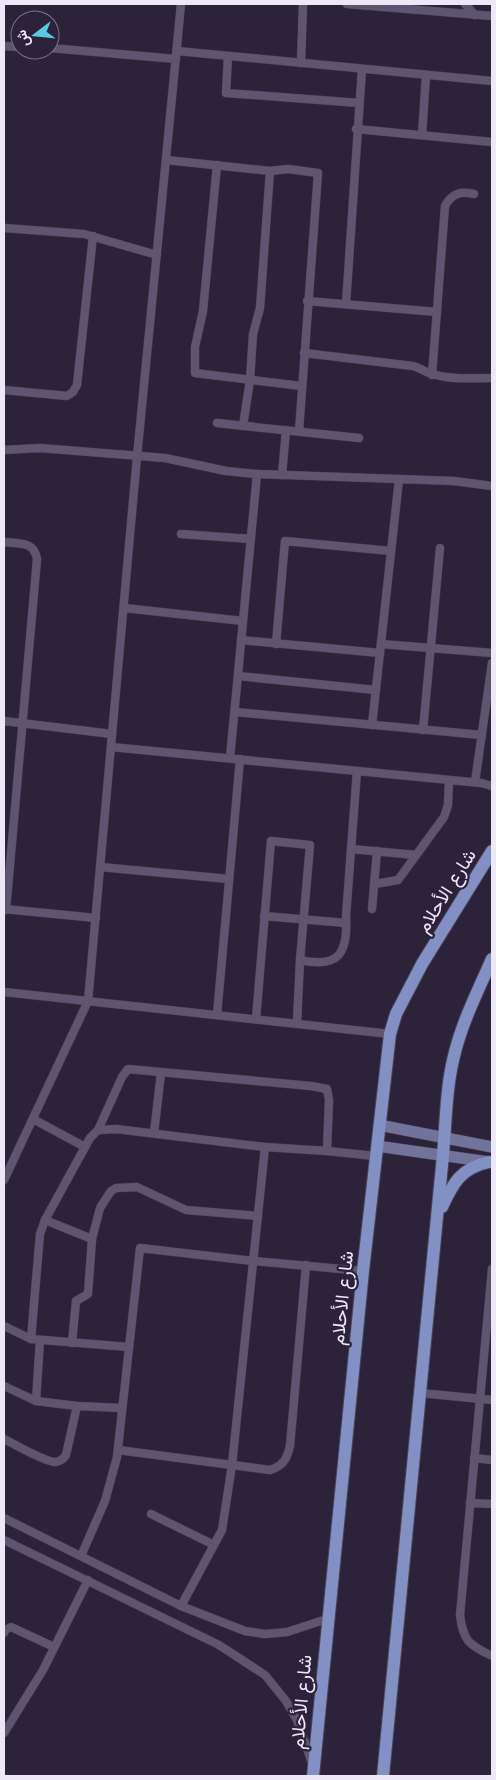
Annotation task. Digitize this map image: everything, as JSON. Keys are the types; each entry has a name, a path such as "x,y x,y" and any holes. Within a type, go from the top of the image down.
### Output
{"main road":[{"name":"شارع الأحلام","path":"313,1772 363,1271 390,1034 400,1006 422,964 492,851"},
{"path":"383,1776 445,1138 447,1097 454,1056 465,1019 492,959"},
{"path":"379,1125 492,1147"},
{"path":"376,1151 443,1155 491,1163"},
{"path":"437,1216 451,1187 458,1178 472,1168 491,1163"}],"street":[{"path":"4,1180 88,1000 137,457 181,4"},
{"path":"301,63 303,4"},
{"path":"346,4 492,16"},
{"path":"465,4 474,15"},
{"path":"60,49 228,56 492,82"},
{"path":"228,56 226,93 359,103"},
{"path":"346,304 356,129 362,69"},
{"path":"422,135 426,75"},
{"path":"356,129 492,142"},
{"path":"166,160 270,171 288,169 318,172 299,432"},
{"path":"217,165 203,311 194,347 195,374 301,386"},
{"path":"243,426 250,380 253,334 260,308 270,171"},
{"path":"432,375 445,206 449,199 456,194 464,192 474,194"},
{"path":"4,228 84,234 157,255"},
{"path":"4,390 68,396 73,392 76,385 93,236"},
{"path":"308,301 437,312"},
{"path":"304,353 413,366 423,369 432,375 443,377 492,378 492,369"},
{"path":"217,423 359,438"},
{"path":"282,475 286,430"},
{"path":"4,450 40,448 165,458 226,471 258,474 454,481 492,486"},
{"path":"230,758 258,474"},
{"path":"372,725 399,479"},
{"path":"181,534 251,539"},
{"path":"276,644 285,541 391,551"},
{"path":"4,542 31,546 36,551 37,559 5,910 96,918"},
{"path":"424,730 440,548"},
{"path":"124,608 243,621"},
{"path":"241,640 380,653"},
{"path":"381,644 492,653"},
{"path":"475,782 492,663"},
{"path":"238,676 376,690"},
{"path":"235,712 482,735"},
{"path":"4,721 112,734"},
{"path":"111,746 475,782 492,786"},
{"path":"217,1015 240,759"},
{"path":"300,960 315,964 327,962 337,958 344,946 347,935 346,924 357,771"},
{"path":"375,884 398,880 444,817 448,805 449,780"},
{"path":"256,1019 271,841 310,846 300,960 297,1024"},
{"path":"351,849 416,855"},
{"path":"372,909 377,851"},
{"path":"100,867 229,879"},
{"path":"264,916 346,924"},
{"path":"4,992 390,1034"},
{"path":"31,1339 40,1234 45,1220 90,1138 98,1130 122,1077 128,1069 327,1089 329,1100 327,1151"},
{"path":"154,1132 162,1073"},
{"path":"33,1119 85,1147"},
{"path":"98,1130 116,1129 154,1132 265,1147 327,1151 376,1151"},
{"path":"181,1606 222,1530 232,1465 265,1147"},
{"path":"72,1343 76,1301 88,1294 92,1239 100,1208 111,1191 116,1188 137,1187 186,1210 258,1216"},
{"path":"45,1220 92,1239"},
{"path":"81,1556 105,1502 114,1475 140,1248 363,1271"},
{"path":"118,1450 270,1470 284,1464 288,1454 306,1265"},
{"path":"492,1268 460,1615 461,1628 465,1638 470,1644 492,1656"},
{"path":"4,1326 31,1339 129,1347"},
{"path":"36,1401 40,1340"},
{"path":"4,1386 36,1401 77,1406 121,1408"},
{"path":"420,1393 492,1400"},
{"path":"4,1439 47,1460 56,1462 63,1459 66,1456 77,1406"},
{"path":"474,1458 492,1460"},
{"path":"470,1503 492,1504"},
{"path":"151,1514 214,1545"},
{"path":"4,1518 181,1606 245,1631 265,1634 294,1631 327,1619"},
{"path":"4,1540 219,1645 265,1675 286,1701 297,1720 313,1772"},
{"path":"4,1733 43,1670 88,1580"},
{"path":"4,1633 5,1630 11,1628 54,1647"}]}
